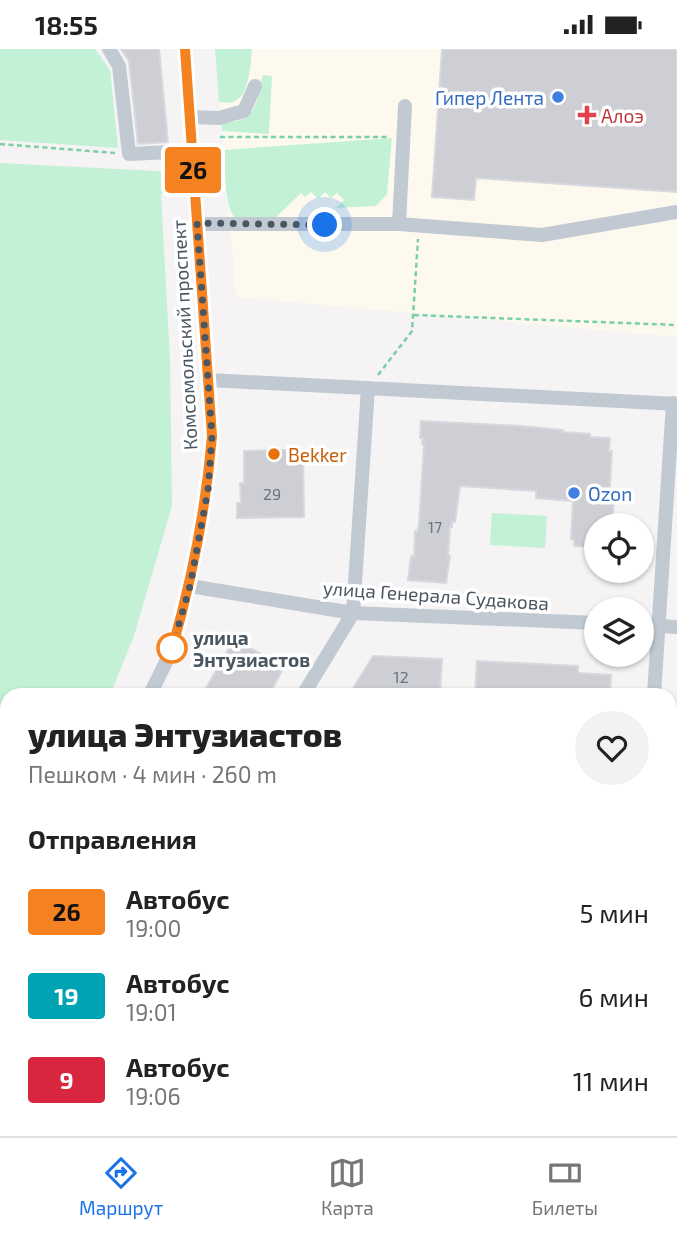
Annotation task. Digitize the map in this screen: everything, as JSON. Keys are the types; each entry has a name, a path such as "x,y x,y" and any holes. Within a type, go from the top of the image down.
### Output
{"street":[{"path":"109,49 119,66 129,154 191,151"},
{"name":"Комсомольский проспект","path":"153,688 172,649 190,586 208,490 212,436 185,49"},
{"path":"189,117 219,118 244,111 255,86"},
{"path":"399,224 405,106"},
{"path":"197,223 399,224 542,235 677,212"},
{"path":"208,380 675,403 655,688"},
{"path":"307,688 353,613 368,388"},
{"name":"улица Генерала Судакова","path":"190,586 353,613 584,622"},
{"path":"654,626 677,627"}],"path":[{"path":"220,137 403,137"},
{"path":"0,144 129,154"},
{"path":"368,388 412,331 419,226"},
{"path":"414,315 677,325"}],"shaded area":[{"path":"215,49 677,49 677,337 236,297"}],"green space":[{"path":"0,49 95,49 110,70 118,148 0,140"},
{"path":"215,49 252,49 247,84 241,97 229,103 219,102"},
{"path":"263,75 272,76 269,134 222,131 221,123 242,119 253,110"},
{"path":"392,138 387,194 376,206 336,208 344,200 337,193 331,198 325,192 318,199 311,192 305,197 301,193 270,223 244,222 233,215 227,198 224,150"},
{"path":"0,163 177,172 161,195 170,358 172,506 134,636 113,688 0,688"},
{"path":"492,513 547,516 545,548 490,545"}],"building":[{"path":"121,49 159,49 168,142 138,144 129,61"},
{"name":"Гипер Лента","path":"442,49 677,49 677,192 476,178 474,200 432,197"},
{"path":"421,421 521,426 610,438 609,451 612,451 609,499 614,499 613,513 584,513 584,546 574,546 574,539 571,539 573,501 536,498 536,491 460,486 455,522 452,522 450,527 446,583 408,580 411,556 414,557 415,531 417,532 419,525 424,444 423,438 420,438"},
{"path":"303,450 304,517 237,518 237,503 241,503 240,483 244,483 244,451"},
{"path":"234,639 284,667 273,688 206,688"},
{"path":"373,656 442,659 440,688 353,688"},
{"path":"477,661 578,666 578,673 611,675 610,688 475,688"}],"bus line":[{"name":"26","path":"172,649 190,586 208,490 212,436 185,49"}],"place":[{"name":"Гипер Лента","path":"558,97"},
{"name":"Алоэ","path":"587,115"},
{"name":"Bekker","path":"274,454"},
{"name":"Ozon","path":"574,493"},
{"name":"улица Энтузиастов","path":"172,648"}],"route":[{"path":"172,648 190,586 208,490 212,436 197,223 325,225"}]}
